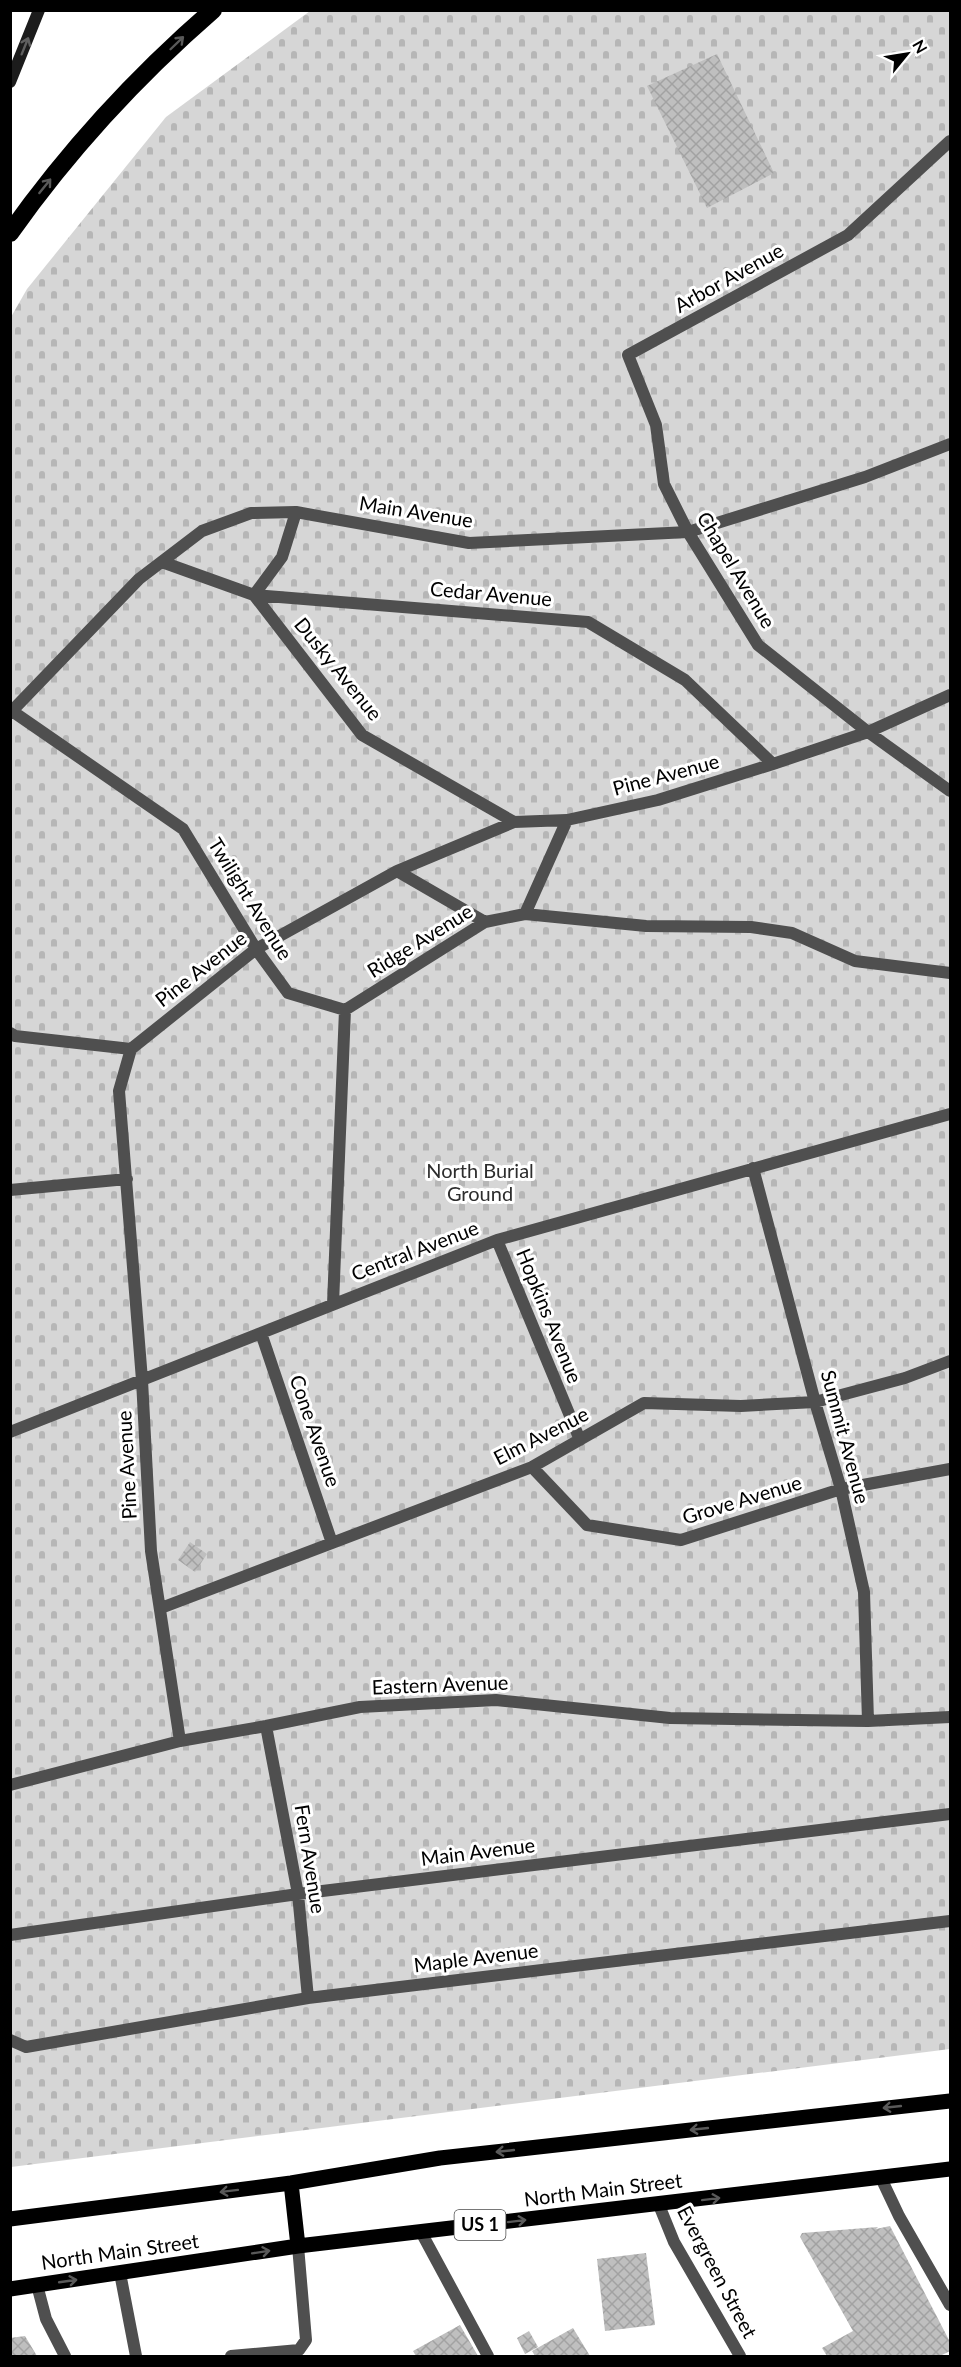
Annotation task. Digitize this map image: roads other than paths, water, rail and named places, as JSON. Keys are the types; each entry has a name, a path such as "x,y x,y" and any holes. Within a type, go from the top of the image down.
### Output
{"highway":[{"path":"10,233 69,157 106,115 147,72 213,10"}],"main road":[{"path":"10,82 39,10"},
{"path":"10,2219 291,2182 440,2158 951,2101"},
{"name":"North Main Street","path":"10,2289 298,2246 951,2169"},
{"path":"291,2182 298,2246"}],"street":[{"name":"Arbor Avenue","path":"628,355 849,235 951,141"},
{"name":"Chapel Avenue","path":"628,355 656,425 664,484 688,532 758,645 868,732 951,791"},
{"name":"Main Avenue","path":"11,712 139,579 202,531 251,513 296,512 469,543 688,532 865,477 951,444"},
{"path":"254,596 282,556 296,512"},
{"name":"Cedar Avenue","path":"162,562 254,596 588,622 685,680 773,764"},
{"name":"Dusky Avenue","path":"254,596 362,735 514,822"},
{"name":"Pine Avenue","path":"180,1741 151,1551 142,1380 119,1090 132,1049 256,949 397,871 514,822 567,820 657,800 773,764 868,732 951,695"},
{"name":"Twilight Avenue","path":"11,712 183,829 256,949 288,993 345,1010"},
{"path":"525,914 567,820"},
{"path":"397,871 485,922"},
{"name":"Ridge Avenue","path":"345,1010 485,922 525,914 646,926 751,927 792,933 855,961 951,973"},
{"path":"333,1304 345,1010"},
{"path":"10,1033 15,1036 132,1049"},
{"name":"Central Avenue","path":"10,1432 497,1240 951,1114"},
{"name":"Summit Avenue","path":"753,1168 815,1402 841,1489 864,1592 868,1721"},
{"path":"10,1190 127,1179"},
{"name":"Hopkins Avenue","path":"497,1240 580,1440"},
{"name":"Cone Avenue","path":"261,1333 332,1543"},
{"name":"Elm Avenue","path":"161,1608 532,1467 644,1403 741,1406 815,1402 905,1378 951,1361"},
{"name":"Grove Avenue","path":"532,1467 587,1525 681,1540 841,1489 951,1469"},
{"name":"Eastern Avenue","path":"10,1785 180,1741 360,1707 496,1700 670,1718 868,1721 951,1718"},
{"name":"Fern Avenue","path":"266,1726 298,1894 308,1998"},
{"name":"Main Avenue","path":"10,1935 298,1894 951,1814"},
{"name":"Maple Avenue","path":"10,2040 26,2047 308,1998 951,1921"},
{"path":"881,2178 899,2216 951,2306"},
{"name":"Evergreen Street","path":"659,2205 674,2242 740,2356"},
{"path":"421,2232 488,2356"},
{"path":"231,2356 299,2349 306,2340 298,2246"},
{"path":"120,2273 136,2356"},
{"path":"37,2285 46,2319 65,2356"}],"park label":[{"name":"North Burial Ground","path":"480,1182"}]}
